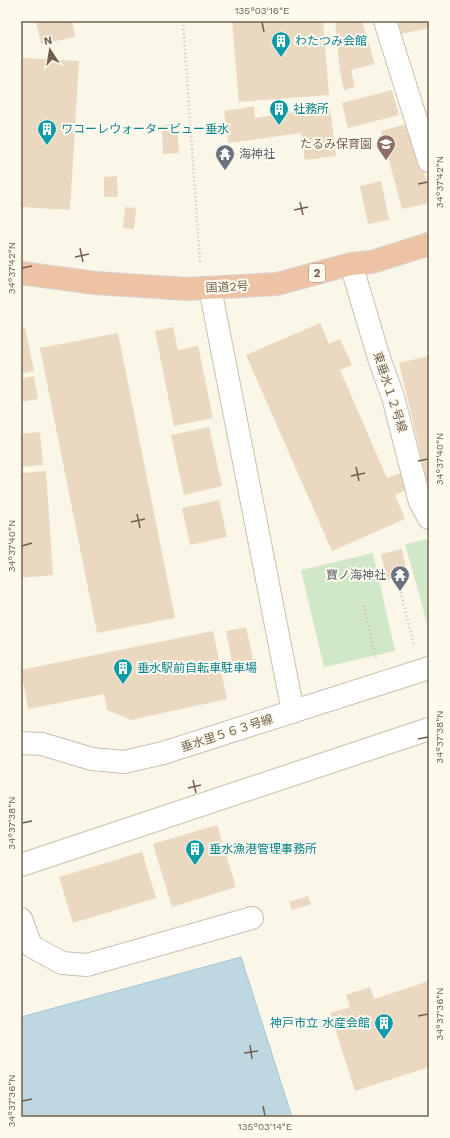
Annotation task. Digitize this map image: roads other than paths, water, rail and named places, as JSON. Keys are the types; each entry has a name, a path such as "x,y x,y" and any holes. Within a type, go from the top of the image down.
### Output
{"highway":[{"name":"国道2号","path":"21,273 95,283 187,289 277,284 351,264 372,262 429,244"}],"street":[{"path":"385,21 429,161"},
{"name":"東垂水１２号線","path":"351,264 379,358 393,397 420,502 429,518"},
{"path":"210,288 293,712"},
{"name":"垂水里５６３号線","path":"21,743 42,744 92,759 124,762 163,753 293,712 422,661"},
{"path":"21,865 429,729"},
{"path":"21,919 31,946 62,963 87,965 252,918"}],"water":[{"path":"241,957 292,1117 21,1117 21,1017"}],"place":[{"name":"わたつみ会館","path":"281,58"},
{"name":"社務所","path":"279,126"},
{"name":"ワコーレウォータービュー垂水","path":"47,146"},
{"name":"たるみ保育園","path":"386,161"},
{"name":"海神社","path":"225,171"},
{"name":"寶ノ海神社","path":"400,592"},
{"name":"垂水駅前自転車駐車場","path":"123,685"},
{"name":"垂水漁港管理事務所","path":"195,866"},
{"name":"神戸市立 水産会館","path":"384,1040"}]}
